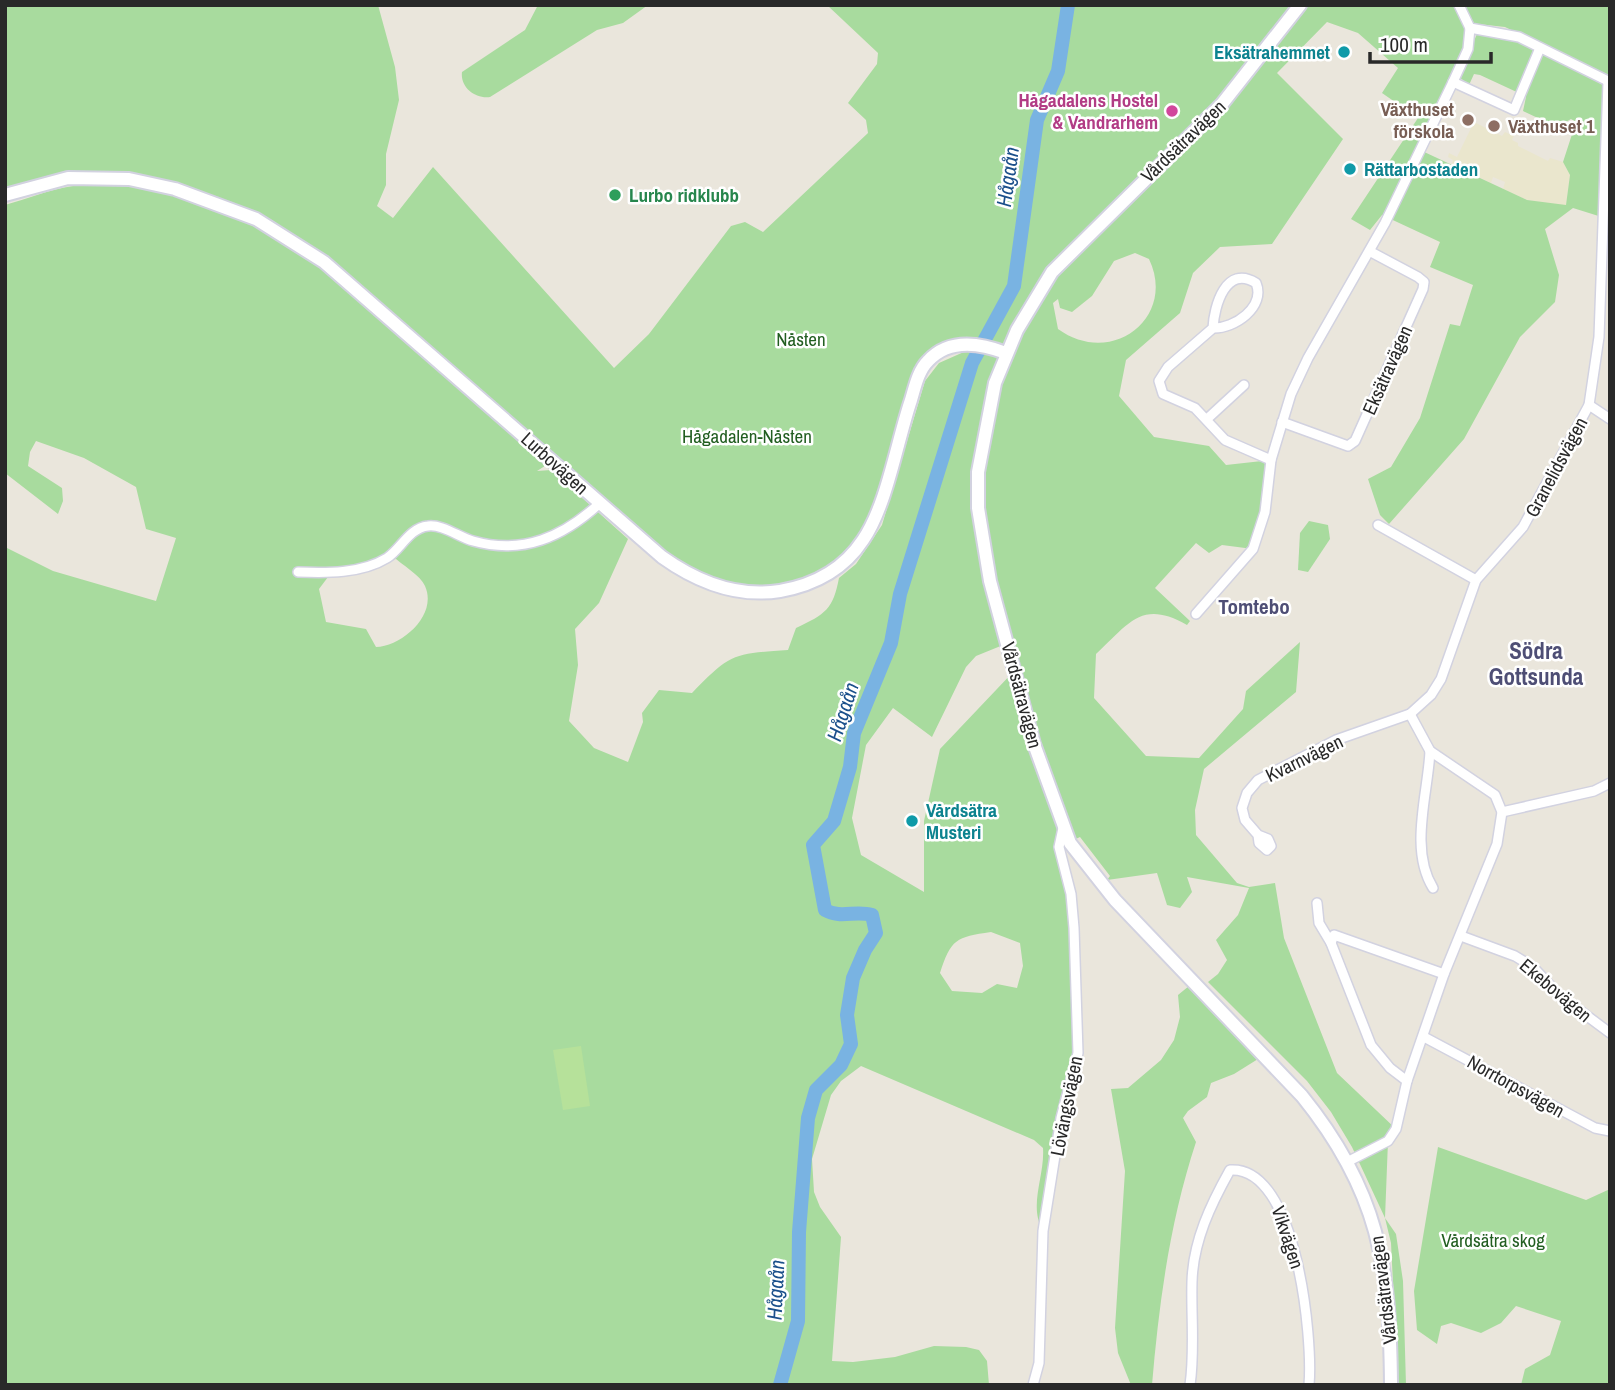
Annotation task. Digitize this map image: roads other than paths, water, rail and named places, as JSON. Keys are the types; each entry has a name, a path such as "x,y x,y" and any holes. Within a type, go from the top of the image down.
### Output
{"street":[{"name":"Vårdsätravägen","path":"1300,5 1223,104 1064,258 1029,307 1006,353 988,411 978,472 978,508 990,581 1034,744 1070,843 1115,900 1302,1096 1326,1126 1348,1162 1380,1243 1389,1307 1391,1385"},
{"path":"1196,614 1253,549 1265,512 1271,460 1282,422 1308,358 1371,252 1468,49 1470,28 1459,5"},
{"path":"1470,28 1498,31 1609,82"},
{"path":"1453,82 1514,110 1540,48"},
{"name":"Granelidsvägen","path":"1410,714 1431,695 1441,679 1476,580 1523,527 1589,405 1599,337 1599,285 1607,219 1609,82"},
{"name":"Lurbovägen","path":"5,195 68,178 129,179 175,189 256,219 324,262 662,556 696,580 717,587 769,592 812,583 850,558 875,519 898,438 925,363 952,346 970,344 1006,353"},
{"name":"Eksätravägen","path":"1282,422 1348,446 1355,441 1424,282 1371,252"},
{"path":"1213,328 1214,307 1220,293 1236,279 1248,278 1256,283 1258,295 1252,307 1229,327 1213,328 1168,368 1159,381 1161,391 1167,398 1189,404 1230,443 1271,460"},
{"path":"1207,419 1244,385"},
{"path":"1589,405 1610,419"},
{"path":"298,572 331,573 373,564 396,551 415,530 430,525 473,541 520,546 541,542 580,521 600,503"},
{"path":"1378,525 1476,580"},
{"path":"1348,1162 1388,1141 1396,1129 1407,1081 1444,974 1493,857 1502,812 1495,795 1489,789 1430,751 1410,714"},
{"name":"Kvarnvägen","path":"1258,835 1245,820 1242,808 1247,793 1258,780 1336,740 1410,714"},
{"path":"1430,751 1421,839 1426,877 1433,888"},
{"path":"1502,812 1594,791 1610,783"},
{"name":"Lövängsvägen","path":"1033,1385 1039,1363 1043,1231 1060,1118 1078,1053 1073,917 1059,847 1063,828"},
{"path":"1317,903 1319,923 1331,943 1371,1045 1407,1081"},
{"path":"1331,943 1334,935 1444,974"},
{"name":"Ekebovägen","path":"1461,936 1516,956 1533,967 1559,995 1610,1033"},
{"name":"Norrtorpsvägen","path":"1424,1037 1595,1128 1610,1131"},
{"name":"Vikvägen","path":"1190,1385 1192,1278 1202,1230 1209,1209 1230,1170 1236,1169 1254,1179 1279,1204 1302,1282 1311,1353 1309,1385"}],"waterway":[{"name":"Hågaån","path":"780,1385 798,1321 799,1232 808,1118 816,1090 841,1065 851,1044 847,1015 853,978 876,933 872,915 837,914 825,910 813,845 834,821 850,767 854,733 891,643 900,594 972,363 1014,286 1037,120 1058,71 1068,5"}],"place":[{"name":"Eksätrahemmet","path":"1344,52"},
{"name":"Hågadalens Hostel & Vandrarhem","path":"1172,111"},
{"name":"Växthuset förskola","path":"1468,120"},
{"name":"Växthuset 1","path":"1494,126"},
{"name":"Rättarbostaden","path":"1350,169"},
{"name":"Lurbo ridklubb","path":"615,195"},
{"name":"Vårdsätra Musteri","path":"912,821"}],"district":[{"name":"Tomtebo","path":"1254,607"},
{"name":"Södra Gottsunda","path":"1536,664"}],"park label":[{"name":"Nåsten","path":"801,339"},
{"name":"Hågadalen-Nåsten","path":"747,436"},
{"name":"Vårdsätra skog","path":"1493,1240"}]}
